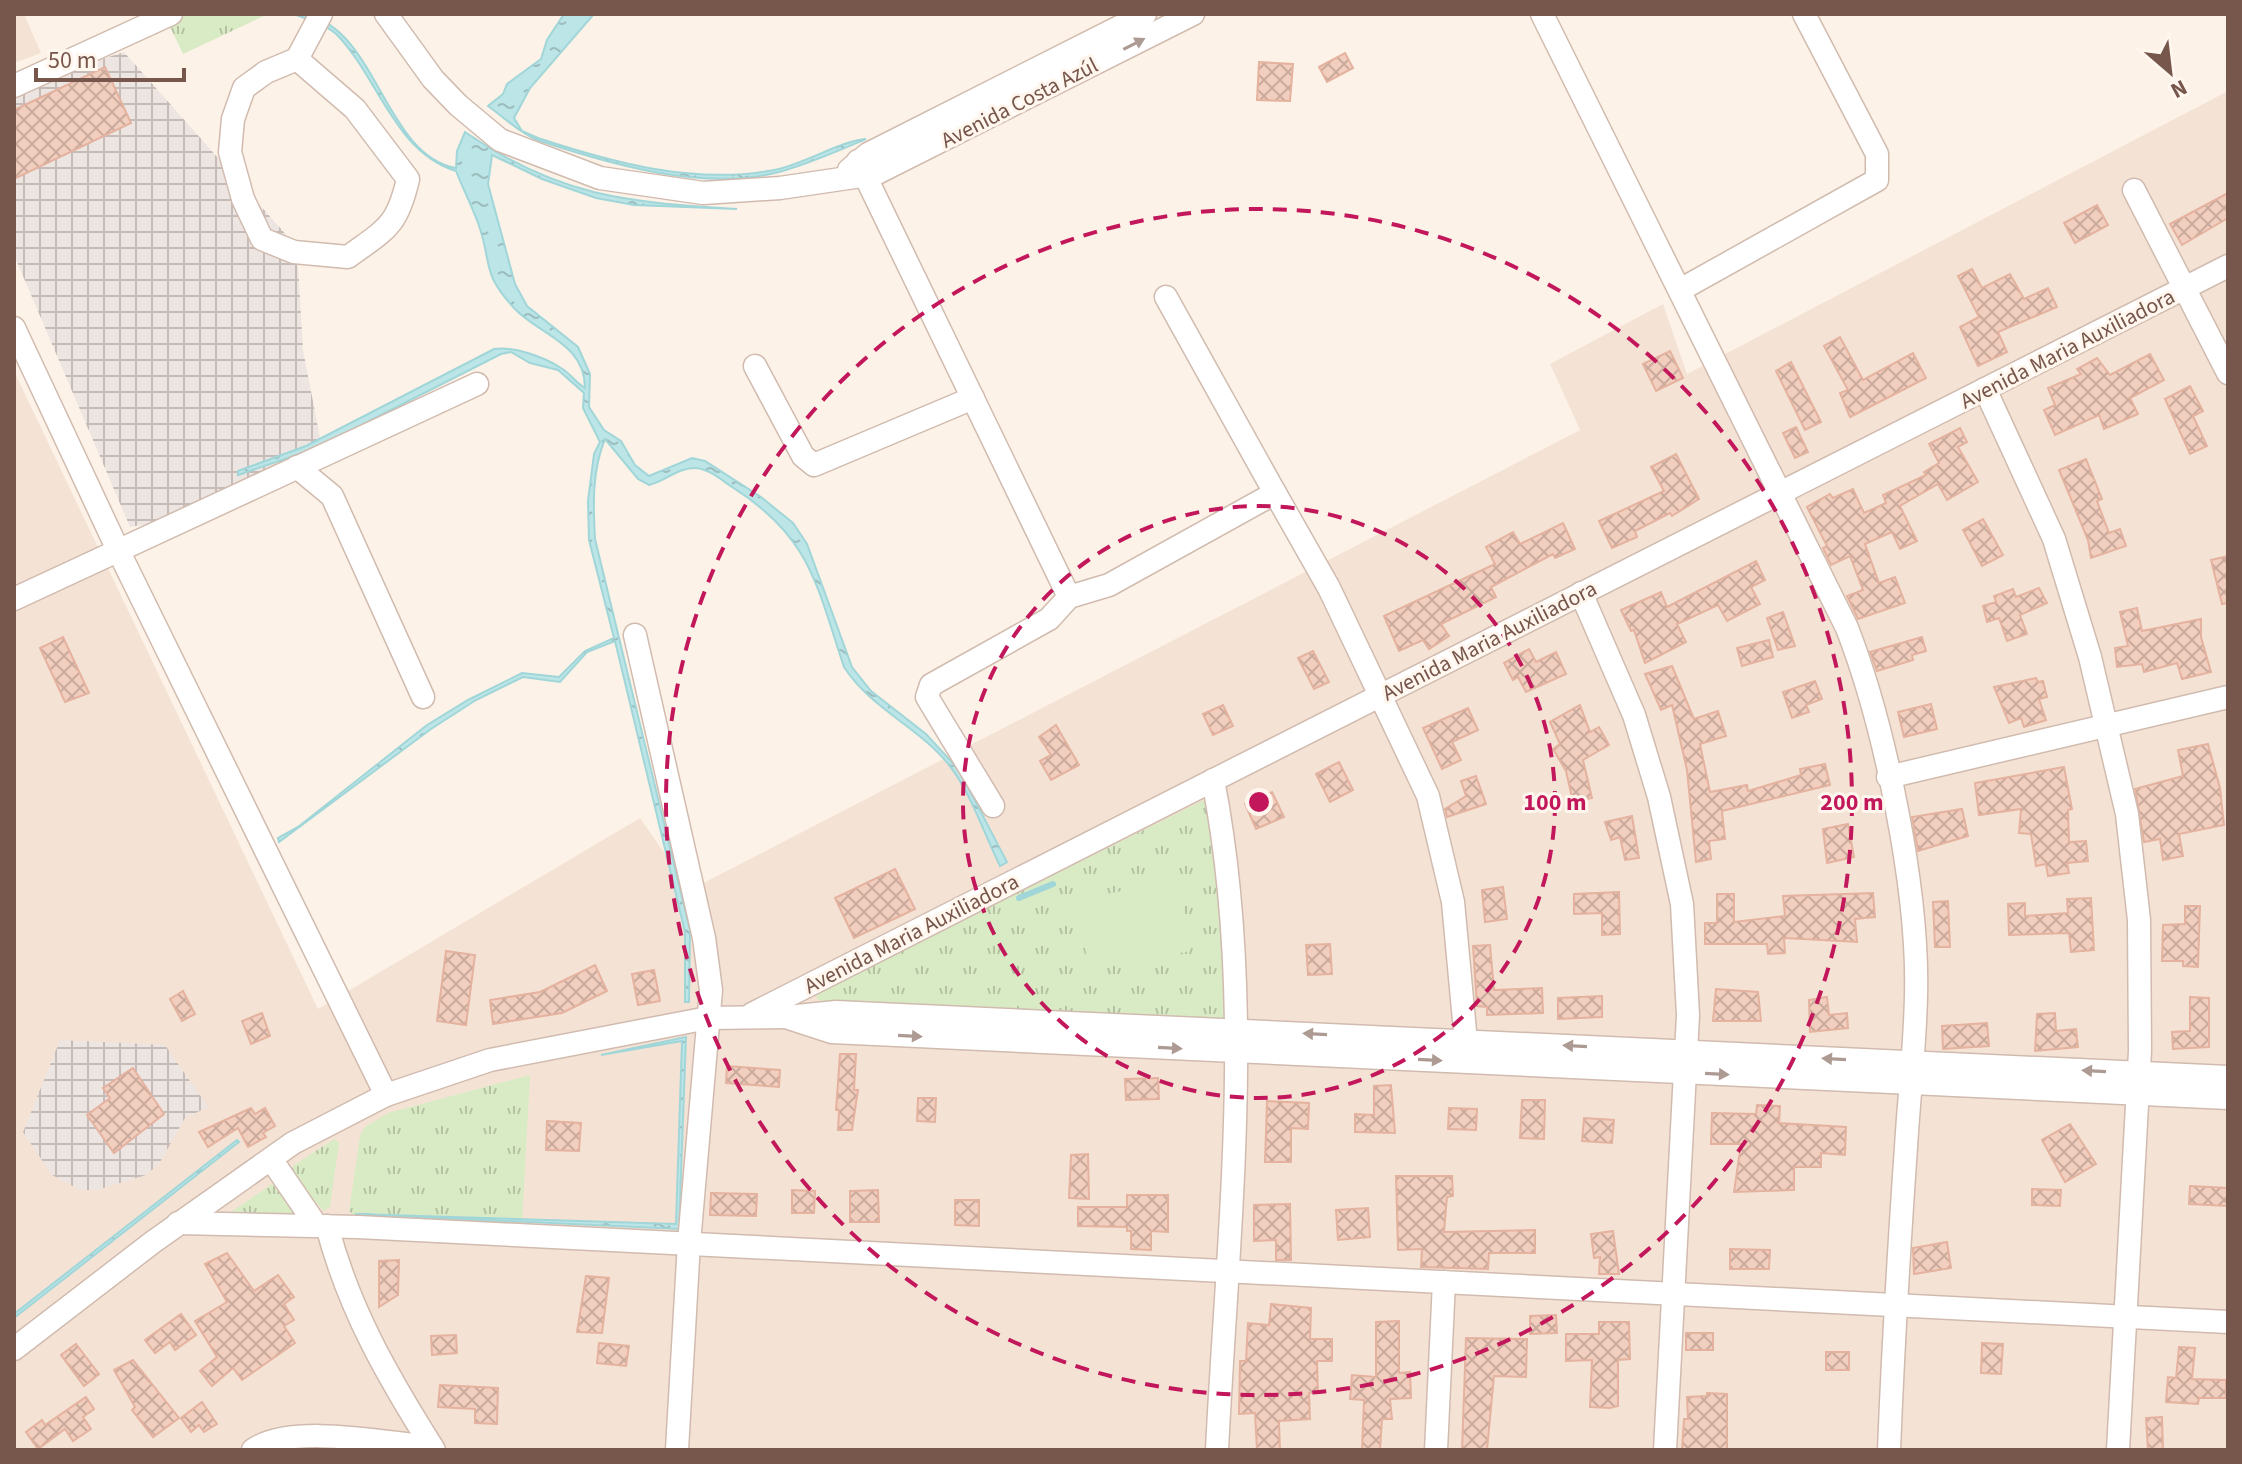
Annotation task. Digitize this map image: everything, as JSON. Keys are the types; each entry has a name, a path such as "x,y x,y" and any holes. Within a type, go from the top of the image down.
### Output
{"street":[{"path":"14,86 171,14"},
{"path":"297,59 355,109 408,179 401,213 348,257 294,252 262,239 243,199 230,152 233,119 244,88 266,72 297,59 321,14"},
{"name":"Avenida Costa Azúl","path":"386,14 458,105 500,140 548,161 600,178 670,190 746,192 855,172 1193,14"},
{"name":"Avenida Costa Azúl","path":"855,172 1145,14"},
{"path":"1542,14 1860,661 1888,777 1912,924 1916,995 1895,1305 1889,1450"},
{"path":"1680,290 1877,180 1877,154 1804,14"},
{"path":"855,172 973,398 1069,597"},
{"path":"2134,190 2228,373"},
{"name":"Avenida Maria Auxiliadora","path":"749,1015 2228,266"},
{"path":"1166,297 1329,588 1428,796 1453,902 1467,1052"},
{"path":"14,328 118,550 386,1095"},
{"path":"755,366 803,456 814,465 973,398"},
{"path":"14,599 477,384"},
{"path":"1985,389 2054,539 2090,657 2127,814 2139,920 2138,1083 2118,1450"},
{"path":"297,467 332,496 423,697"},
{"path":"993,806 927,697 931,685 1049,619 1069,597 1109,585 1275,493"},
{"path":"1581,593 1634,715 1659,797 1682,904 1688,1015 1665,1450"},
{"path":"635,635 704,938 711,990 689,1243 677,1450"},
{"path":"1888,777 2228,697"},
{"path":"1213,780 1227,850 1234,921 1237,1041 1217,1450"},
{"path":"14,1349 178,1223 293,1143 386,1095 490,1060 708,1018 749,1015 787,1017 836,1012 1237,1041 1467,1052 2138,1083 2228,1077"},
{"path":"2138,1083 2228,1098"},
{"path":"271,1159 321,1226 359,1322 433,1448"},
{"path":"178,1223 321,1226 689,1243 2228,1322"},
{"path":"1436,1450 1444,1282"},
{"path":"253,1450 282,1438 305,1437 433,1448"}],"shaded area":[{"path":"14,14 24,14 41,53 14,63"},
{"path":"124,52 297,247 303,350 322,448 236,508 130,527 14,255 14,95 65,71"},
{"path":"2228,91 2228,1450 14,1450 14,371 318,1009 640,818 690,890 1580,430 1550,364 1663,304 1687,374"},
{"path":"60,1040 165,1045 208,1107 185,1118 159,1164 146,1175 97,1190 80,1190 52,1175 23,1132"}],"green space":[{"path":"164,14 268,14 183,54"},
{"path":"1202,801 1206,803 1216,852 1227,1017 1224,1019 821,1001 816,998 820,992"},
{"path":"1177,880 1190,951 1089,970 1076,900"},
{"path":"530,1075 522,1224 355,1216 349,1211 360,1136 365,1127 388,1113"},
{"path":"334,1139 339,1143 330,1207 324,1211 291,1176 290,1168"},
{"path":"272,1184 299,1213 297,1215 231,1212"}],"water":[{"path":"294,14 321,20 343,36 362,59 393,114 431,158 456,168 457,151 465,132 499,154 563,183 627,199 737,209 634,205 596,198 542,179 492,155 488,184 515,284 527,306 578,347 590,374 589,407 604,430 621,441 635,465 649,476 692,458 705,461 761,497 793,523 807,544 852,667 871,691 926,734 959,770 1007,862 1000,866 970,800 949,765 924,740 868,695 844,667 807,565 779,525 758,506 704,470 682,470 649,485 638,479 605,439 596,475 595,539 690,930 689,1002 685,1002 685,932 615,641 587,652 560,682 523,677 476,700 431,729 279,842 278,838 298,827 427,725 468,700 522,673 559,677 585,651 614,638 589,540 588,501 594,454 600,442 583,408 584,393 558,370 530,363 511,352 501,354 314,449 238,475 238,471 306,446 494,349 520,351 546,360 585,388 583,373 569,350 524,317 496,285 478,223 456,171 435,162 403,132 353,54 335,33"},
{"path":"564,14 594,14 530,88 514,118 522,131 538,138 625,163 714,175 774,170 866,139 779,172 719,179 626,166 537,140 517,129 488,106 503,94 507,84 541,59 547,40"},
{"path":"686,1037 679,1229 355,1214 676,1224 682,1041 601,1055"},
{"path":"237,1140 239,1142 14,1318 14,1314"}],"building":[{"path":"1345,53 1353,68 1327,82 1319,67"},
{"path":"1259,62 1293,64 1290,101 1257,100"},
{"path":"105,67 131,123 14,179 14,110"},
{"path":"2228,193 2228,218 2182,245 2170,224"},
{"path":"2097,205 2108,225 2075,243 2064,223"},
{"path":"1972,269 1982,288 2010,274 2024,299 2048,288 2057,307 1998,332 2007,352 1978,366 1960,327 1979,317 1958,276"},
{"path":"1840,337 1863,380 1913,353 1926,378 1850,417 1840,393 1848,390 1824,346"},
{"path":"1670,351 1683,378 1656,391 1643,364"},
{"path":"2150,354 2164,380 2130,398 2138,414 2104,429 2099,415 2055,435 2044,410 2055,405 2048,388 2081,374 2077,369 2097,358 2110,375"},
{"path":"1791,362 1821,422 1805,430 1776,371"},
{"path":"2190,386 2203,411 2193,416 2207,446 2190,454 2165,399"},
{"path":"1796,427 1808,452 1795,458 1783,433"},
{"path":"1960,428 1967,442 1958,447 1978,482 1947,500 1938,484 1900,506 1917,541 1900,549 1892,532 1865,544 1879,583 1895,577 1905,603 1858,619 1847,596 1863,590 1850,556 1831,565 1823,548 1827,546 1807,507 1830,494 1833,498 1853,489 1864,513 1886,503 1883,495 1926,475 1924,472 1939,463 1929,444"},
{"path":"1676,454 1699,499 1672,516 1670,513 1635,531 1637,537 1612,548 1599,521 1664,491 1651,467"},
{"path":"2086,459 2102,499 2097,501 2109,533 2120,529 2126,546 2091,558 2088,540 2059,470"},
{"path":"1983,519 2003,555 1982,566 1963,530"},
{"path":"1563,523 1575,549 1555,558 1553,554 1491,587 1496,597 1441,624 1449,636 1429,649 1423,640 1399,651 1384,616 1495,564 1486,547 1513,532 1520,544"},
{"path":"2228,556 2228,603 2222,604 2211,560"},
{"path":"1756,561 1765,580 1751,587 1760,604 1727,621 1718,605 1677,624 1686,642 1645,663 1634,630 1631,631 1621,610 1661,592 1667,607"},
{"path":"2039,588 2047,603 2020,615 2027,634 2007,641 1999,618 1987,622 1983,606 1996,602 1994,596 2013,589 2016,597"},
{"path":"2137,608 2142,631 2201,619 2201,637 2211,672 2182,679 2177,663 2144,672 2142,664 2117,667 2115,648 2128,646 2120,612"},
{"path":"1783,612 1795,646 1778,650 1767,618"},
{"path":"63,637 89,693 65,702 40,648"},
{"path":"1922,637 1926,651 1912,655 1913,660 1877,671 1870,652"},
{"path":"1769,640 1773,657 1742,666 1737,648"},
{"path":"1529,649 1536,662 1556,652 1566,674 1526,692 1518,677 1513,680 1504,663"},
{"path":"1313,651 1329,682 1314,689 1298,658"},
{"path":"1672,666 1694,719 1718,711 1726,736 1700,744 1710,792 1747,785 1748,791 1801,775 1800,769 1825,764 1830,785 1722,811 1725,839 1709,841 1711,859 1696,862 1687,770 1672,705 1661,710 1645,674"},
{"path":"2036,678 2038,682 2043,681 2047,697 2039,699 2046,720 2024,727 2021,718 2009,723 1994,687"},
{"path":"1815,681 1822,699 1806,705 1809,712 1792,718 1783,692"},
{"path":"1931,704 1937,729 1904,737 1898,712"},
{"path":"1223,705 1233,726 1213,735 1203,714"},
{"path":"1580,705 1590,732 1599,727 1609,745 1583,760 1592,798 1573,802 1566,771 1553,749 1560,744 1550,722"},
{"path":"1468,708 1478,730 1452,742 1461,760 1442,769 1423,728"},
{"path":"1056,725 1079,765 1051,780 1040,761 1051,755 1039,737"},
{"path":"2208,744 2220,788 2224,825 2179,834 2183,856 2163,860 2160,839 2144,842 2135,789 2183,776 2178,750"},
{"path":"1339,762 1353,790 1330,802 1316,774"},
{"path":"2064,767 2072,809 2068,810 2069,842 2086,841 2088,861 2067,863 2069,873 2048,876 2046,864 2036,866 2031,834 2019,833 2021,809 1979,815 1975,783"},
{"path":"1476,776 1486,804 1447,817 1445,809 1466,796 1461,781"},
{"path":"1272,792 1284,817 1256,829 1245,804"},
{"path":"1962,809 1968,836 1918,851 1912,817"},
{"path":"1632,816 1639,858 1625,860 1620,837 1611,840 1605,822"},
{"path":"1848,824 1854,857 1827,863 1823,829"},
{"path":"895,869 915,909 854,938 835,898"},
{"path":"1503,887 1507,919 1485,922 1482,890"},
{"path":"1619,892 1620,934 1602,935 1602,913 1574,914 1574,894"},
{"path":"1873,893 1875,917 1855,919 1857,942 1784,938 1785,953 1768,954 1767,944 1705,944 1705,923 1717,923 1717,894 1734,894 1734,922 1785,916 1783,896"},
{"path":"2091,898 2094,950 2071,952 2069,933 2009,935 2008,904 2025,903 2025,916 2068,913 2067,899"},
{"path":"1948,901 1950,947 1935,947 1933,902"},
{"path":"2185,906 2200,906 2198,967 2183,966 2183,961 2162,961 2163,925 2185,924"},
{"path":"1330,944 1332,974 1308,975 1306,945"},
{"path":"1490,945 1494,990 1542,988 1543,1013 1487,1015 1487,1007 1477,1006 1473,946"},
{"path":"446,951 475,955 466,1025 437,1021"},
{"path":"595,965 607,991 562,1013 493,1024 490,1000 540,992"},
{"path":"654,970 660,1001 638,1005 632,974"},
{"path":"1716,989 1758,992 1761,1021 1713,1021"},
{"path":"183,991 195,1014 182,1021 170,999"},
{"path":"1602,996 1602,1017 1558,1019 1558,998"},
{"path":"1827,997 1829,1015 1847,1013 1848,1028 1810,1032 1809,1000"},
{"path":"2190,997 2209,998 2209,1047 2173,1049 2172,1032 2190,1031"},
{"path":"262,1013 270,1036 251,1044 242,1021"},
{"path":"2055,1013 2056,1031 2076,1029 2078,1047 2035,1051 2037,1014"},
{"path":"1987,1023 1989,1046 1943,1049 1942,1026"},
{"path":"840,1054 856,1054 854,1090 858,1090 852,1130 838,1130 839,1110 836,1110"},
{"path":"727,1066 780,1070 779,1087 726,1083"},
{"path":"133,1068 164,1114 114,1153 87,1115 110,1098 103,1088"},
{"path":"1158,1078 1159,1099 1126,1100 1125,1079"},
{"path":"1391,1085 1395,1133 1355,1132 1355,1114 1374,1115 1374,1086"},
{"path":"918,1098 936,1098 935,1122 917,1121"},
{"path":"1522,1100 1545,1100 1544,1139 1520,1138"},
{"path":"1267,1101 1309,1103 1308,1129 1291,1128 1291,1162 1265,1162"},
{"path":"1757,1105 1780,1106 1779,1123 1846,1127 1845,1155 1821,1153 1821,1167 1794,1167 1794,1190 1734,1192 1741,1144 1711,1144 1712,1113 1756,1114"},
{"path":"251,1108 255,1114 265,1108 275,1126 263,1133 266,1137 248,1147 238,1128 208,1147 199,1132"},
{"path":"1449,1108 1477,1109 1476,1130 1448,1129"},
{"path":"1584,1118 1614,1120 1612,1143 1582,1141"},
{"path":"547,1121 581,1123 579,1151 546,1150"},
{"path":"2070,1124 2096,1164 2065,1182 2042,1140"},
{"path":"1088,1154 1089,1199 1069,1198 1071,1155"},
{"path":"1396,1176 1452,1176 1453,1196 1447,1197 1444,1232 1535,1230 1535,1253 1489,1253 1488,1269 1421,1267 1422,1249 1398,1250"},
{"path":"2190,1186 2228,1188 2228,1206 2189,1204"},
{"path":"2032,1189 2061,1190 2060,1206 2032,1205"},
{"path":"792,1190 815,1191 814,1213 792,1213"},
{"path":"878,1190 879,1222 850,1222 850,1191"},
{"path":"711,1193 757,1194 756,1216 710,1215"},
{"path":"1127,1195 1168,1195 1168,1232 1151,1231 1151,1250 1131,1249 1131,1231 1127,1231 1127,1227 1078,1226 1078,1207 1127,1207"},
{"path":"955,1200 979,1200 979,1226 955,1225"},
{"path":"1290,1204 1291,1260 1276,1260 1276,1240 1254,1241 1254,1205"},
{"path":"1368,1208 1370,1237 1338,1240 1336,1210"},
{"path":"1613,1231 1619,1274 1599,1274 1600,1257 1594,1258 1591,1234"},
{"path":"1947,1242 1951,1268 1914,1274 1913,1248"},
{"path":"1730,1249 1770,1250 1769,1269 1730,1269"},
{"path":"227,1253 254,1291 278,1275 294,1297 284,1304 294,1320 284,1326 295,1343 242,1380 233,1368 212,1386 200,1371 217,1357 195,1321 227,1302 205,1264"},
{"path":"399,1260 398,1295 379,1307 379,1261"},
{"path":"586,1276 609,1278 602,1333 577,1332"},
{"path":"1271,1304 1311,1308 1310,1339 1332,1339 1332,1361 1317,1361 1318,1393 1309,1393 1310,1419 1279,1421 1280,1450 1257,1450 1255,1413 1239,1414 1240,1361 1246,1361 1248,1323 1269,1325"},
{"path":"181,1314 196,1335 175,1350 170,1342 155,1353 145,1340"},
{"path":"1556,1315 1557,1333 1530,1334 1530,1316"},
{"path":"1399,1321 1399,1373 1410,1372 1411,1398 1390,1399 1392,1419 1382,1419 1380,1450 1362,1450 1364,1400 1350,1399 1352,1375 1376,1377 1376,1322"},
{"path":"1599,1322 1629,1322 1630,1359 1618,1360 1618,1406 1610,1408 1590,1407 1592,1360 1566,1361 1566,1334 1599,1334"},
{"path":"1686,1333 1713,1333 1713,1350 1686,1350"},
{"path":"456,1335 457,1353 432,1355 431,1336"},
{"path":"1466,1338 1527,1339 1526,1377 1494,1376 1487,1450 1462,1450"},
{"path":"599,1343 629,1346 626,1366 597,1363"},
{"path":"1982,1343 2003,1344 2001,1374 1981,1373"},
{"path":"76,1344 99,1374 84,1386 61,1355"},
{"path":"2179,1347 2195,1348 2192,1379 2226,1380 2226,1398 2199,1398 2198,1404 2166,1402 2168,1377 2176,1378"},
{"path":"1826,1352 1849,1352 1849,1370 1826,1370"},
{"path":"133,1360 179,1418 153,1437 132,1410 135,1407 114,1370"},
{"path":"440,1385 498,1388 497,1424 475,1423 475,1409 438,1407"},
{"path":"1707,1393 1727,1394 1727,1450 1682,1450 1684,1419 1688,1419 1687,1397 1707,1396"},
{"path":"86,1397 94,1409 83,1417 91,1429 73,1441 65,1429 38,1449 26,1432 42,1420 45,1425"},
{"path":"202,1402 217,1424 204,1432 199,1425 191,1432 181,1418"},
{"path":"2162,1417 2163,1450 2148,1450 2146,1418"}],"waterway":[{"path":"1019,898 1053,884"}]}
